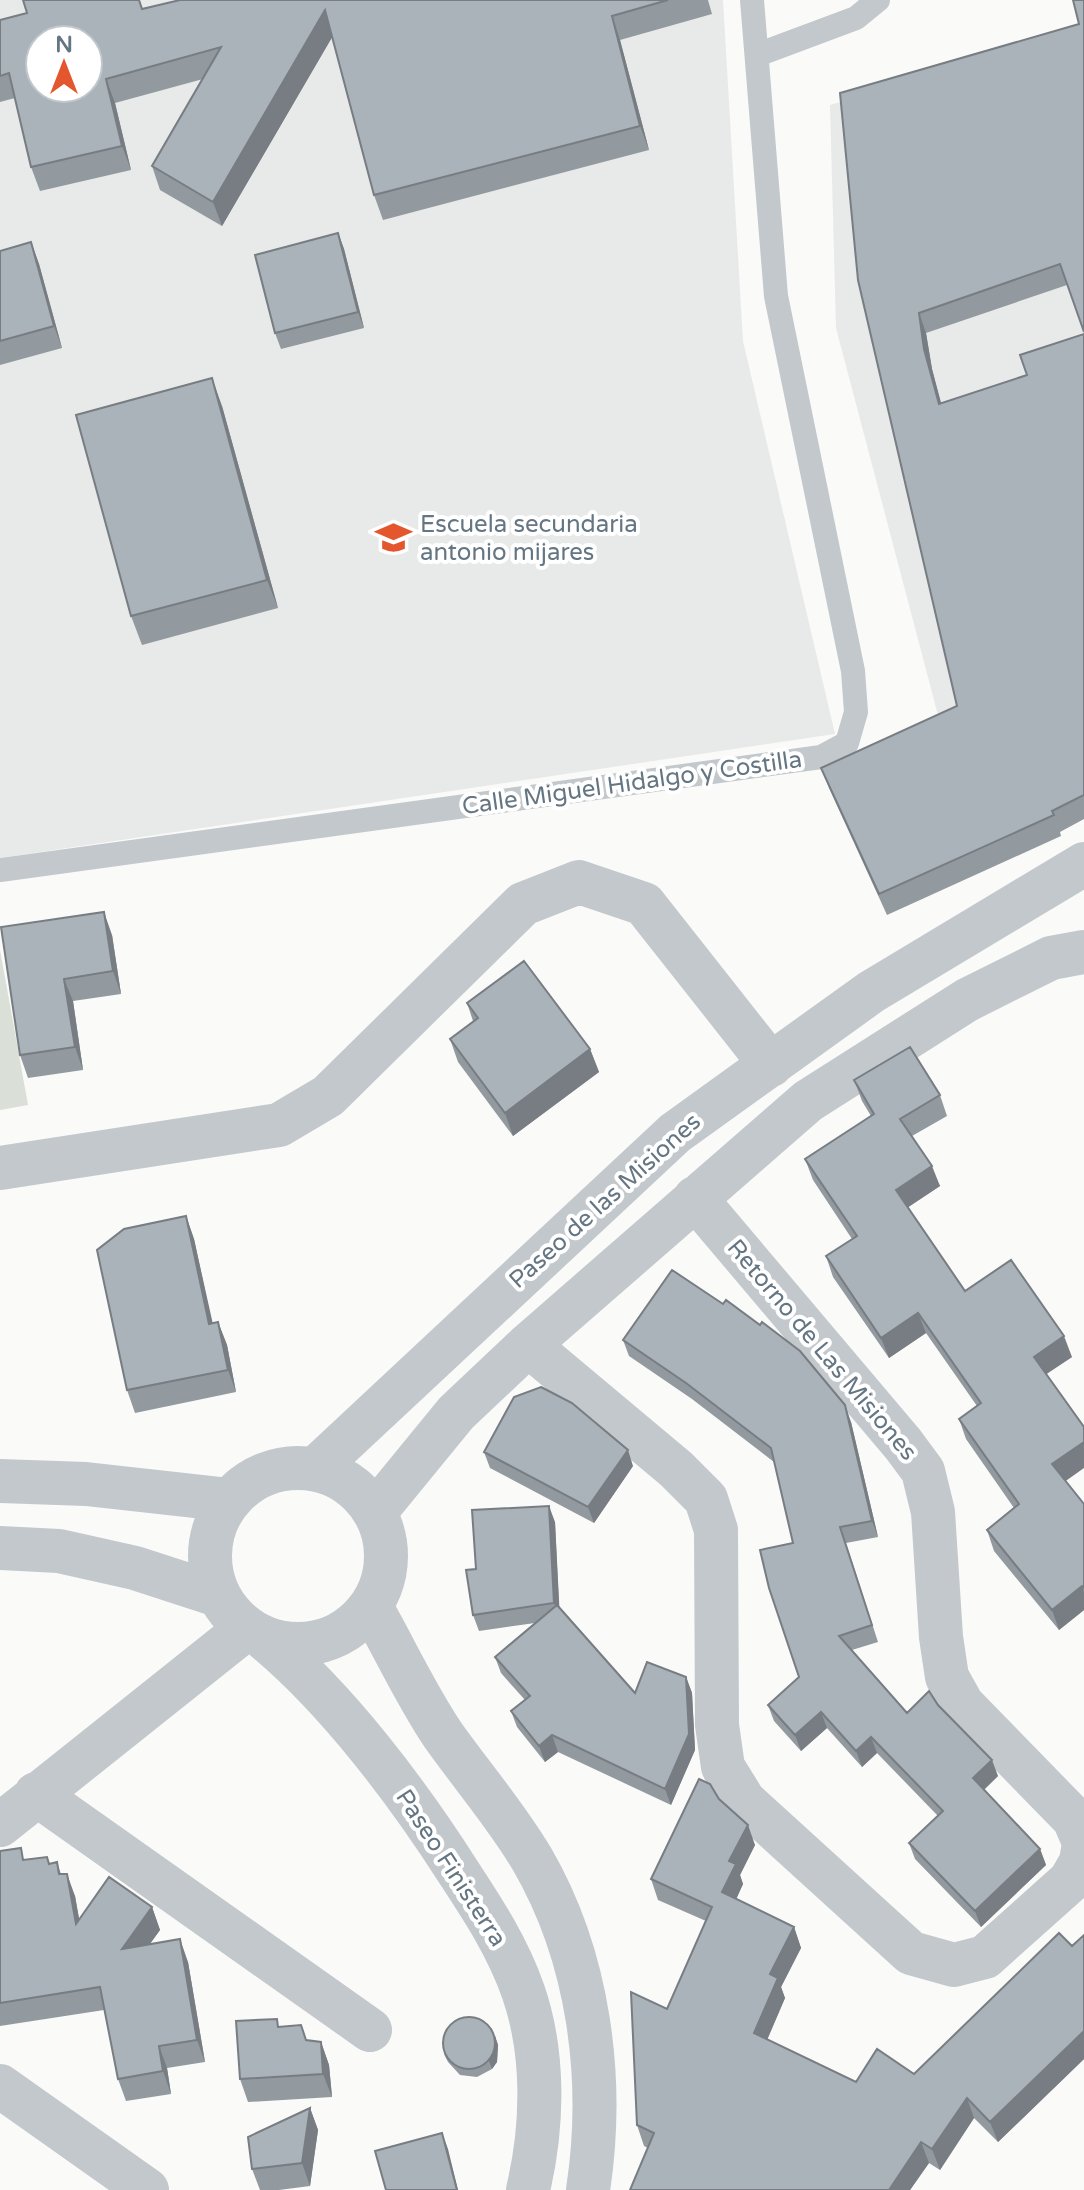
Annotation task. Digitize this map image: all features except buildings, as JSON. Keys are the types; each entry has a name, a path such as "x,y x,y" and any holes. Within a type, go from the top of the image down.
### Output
{"street":[{"name":"Paseo de las Misiones","path":"315,1469 675,1133 871,992 1084,864"},
{"path":"0,1168 279,1125 328,1096 523,904 579,882 644,904 771,1065"},
{"path":"375,1512 456,1413 528,1345 808,1101 967,1000 1051,958 1084,952"},
{"name":"Retorno de Las Misiones","path":"528,1345 676,1469 706,1499 716,1530 717,1725 723,1767 744,1801 911,1953 954,1965 985,1957 1070,1881 1081,1862 1084,1843 1074,1819 962,1704 947,1677 941,1637 933,1512 923,1471 695,1198"},
{"path":"291,1468 315,1469 349,1483 375,1512 387,1543 385,1577 371,1607 342,1633 304,1645 256,1633 230,1613 218,1595 210,1563 213,1530 230,1500 247,1484 268,1473 291,1468"},
{"path":"0,1481 86,1484 230,1500"},
{"path":"0,1548 59,1551 135,1568 218,1595"},
{"path":"371,1607 442,1733 532,1859 562,1922 589,2015 594,2101 588,2190"},
{"path":"0,1825 36,1794 256,1633"},
{"name":"Paseo Finisterra","path":"256,1633 291,1661 373,1754 435,1836 498,1933 523,1993 539,2066 537,2150 528,2190"},
{"path":"36,1794 370,2030"},
{"path":"0,2086 147,2190"}],"lane":[{"name":"Calle Miguel Hidalgo y Costilla","path":"0,870 821,757 847,743 856,712 853,671 776,296 752,0"},
{"path":"757,55 856,18 878,0"}],"shaded area":[{"name":"Escuela secundaria antonio mijares","path":"0,0 723,0 743,341 835,734 0,858"},
{"path":"1084,31 1084,661 939,719 836,328 830,105"},
{"path":"0,950 28,1105 0,1110"}],"place":[{"name":"Escuela secundaria antonio mijares","path":"394,538"}]}
